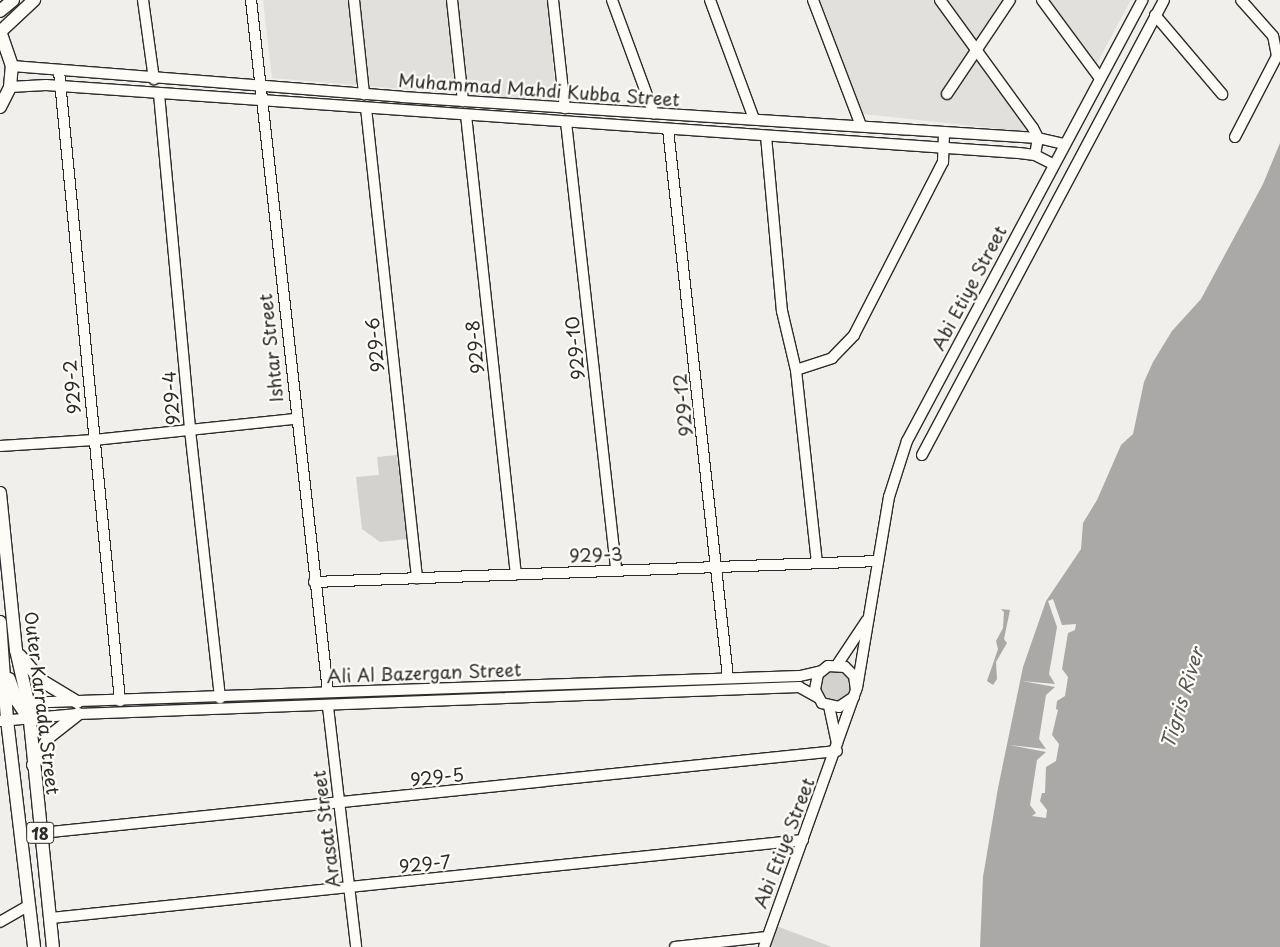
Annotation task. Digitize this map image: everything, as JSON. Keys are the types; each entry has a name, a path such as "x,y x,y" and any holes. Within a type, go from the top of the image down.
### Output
{"main road":[{"path":"0,11 13,0"},
{"path":"0,107 10,87 12,66 0,32 34,0"},
{"name":"Outer Karrada Street","path":"0,493 16,650 13,703 4,721 13,769 34,947"},
{"name":"Outer Karrada Street","path":"0,622 3,652"},
{"path":"16,650 42,681 77,708 50,736 32,767"},
{"path":"0,668 3,652"},
{"path":"3,652 13,707 25,719"},
{"name":"Outer Karrada Street","path":"13,703 25,719 51,918 53,947"},
{"path":"0,750 13,769"}],"street":[{"path":"143,0 154,79"},
{"name":"Ishtar Street","path":"251,0 295,419 328,692"},
{"path":"354,0 364,94"},
{"path":"452,0 463,101"},
{"path":"553,0 565,108"},
{"path":"612,0 654,114"},
{"path":"710,0 754,119"},
{"path":"813,0 861,126"},
{"path":"940,0 1038,138 1035,155"},
{"path":"947,94 1010,0"},
{"path":"1042,0 1100,77"},
{"name":"Abi Etiye Street","path":"765,942 837,751 855,692 872,608 889,496 907,441 1063,144 1142,0"},
{"path":"922,455 966,369 1164,0"},
{"path":"1235,138 1277,56 1277,46 1273,36 1241,0"},
{"path":"1155,15 1222,94"},
{"name":"Muhammad Mahdi Kubba Street","path":"12,66 141,78 402,97 1038,138 1063,144"},
{"name":"929-2","path":"59,70 120,701"},
{"path":"140,93 141,78"},
{"name":"Muhammad Mahdi Kubba Street","path":"10,87 60,86 1035,155 1053,164"},
{"name":"929-4","path":"159,94 190,430 220,698"},
{"path":"402,97 402,111"},
{"name":"929-6","path":"366,108 417,578"},
{"name":"929-8","path":"466,115 516,574"},
{"path":"697,131 702,117"},
{"name":"929-10","path":"566,122 616,570"},
{"name":"929-12","path":"668,129 718,566 728,678"},
{"path":"796,370 832,358 854,335 943,162 944,132"},
{"path":"766,136 782,311 796,370 816,563"},
{"path":"949,360 966,369"},
{"path":"0,446 94,440 295,419"},
{"name":"929-3","path":"314,582 878,561"},
{"name":"Abi Etiye Street","path":"837,665 856,639 872,608"},
{"path":"837,665 852,672 855,692 843,706 829,706 817,697 814,686 820,671 837,665"},
{"name":"Ali Al Bazergan Street","path":"4,721 25,719 120,701 806,676 820,671"},
{"name":"Ali Al Bazergan Street","path":"13,703 77,708 328,707 799,687 817,697"},
{"name":"Abi Etiye Street","path":"829,706 837,735 837,751"},
{"name":"Arasat Street","path":"328,707 356,947"},
{"name":"929-5","path":"40,833 340,804 837,751"},
{"name":"929-7","path":"51,918 803,840"},
{"path":"0,922 29,905"},
{"path":"675,947 765,942"}],"shaded area":[{"path":"263,0 548,0 556,102 272,78"},
{"path":"820,0 1003,0 971,50 1030,132 863,114"},
{"path":"1046,0 1131,0 1096,65"},
{"path":"397,455 407,539 380,542 362,529 356,477 379,475 377,457"},
{"path":"836,671 846,676 851,686 846,696 836,701 826,696 821,686 826,676"},
{"path":"771,924 832,947 766,947"}],"water":[{"name":"Tigris River","path":"1280,143 1280,947 980,947 983,877 998,788 1023,667 1046,601 1081,549 1083,523 1097,500 1121,445 1133,434 1144,382 1153,362 1172,331 1201,299 1263,184"},
{"path":"1001,609 1010,610 1004,639 1007,643 996,662 997,679 993,685 987,681 998,649 996,641 1003,628 1004,612"}],"pier":[{"path":"1053,599 1062,625 1076,624 1075,630 1068,633 1062,669 1068,677 1065,696 1057,701 1056,709 1058,710 1052,735 1059,744 1056,761 1046,767 1045,793 1042,793 1040,801 1047,810 1046,818 1032,816 1036,813 1030,805 1037,760 1046,752 1009,745 1046,749 1039,739 1046,695 1055,687 1022,681 1055,684 1049,674 1057,627 1048,601"}]}
